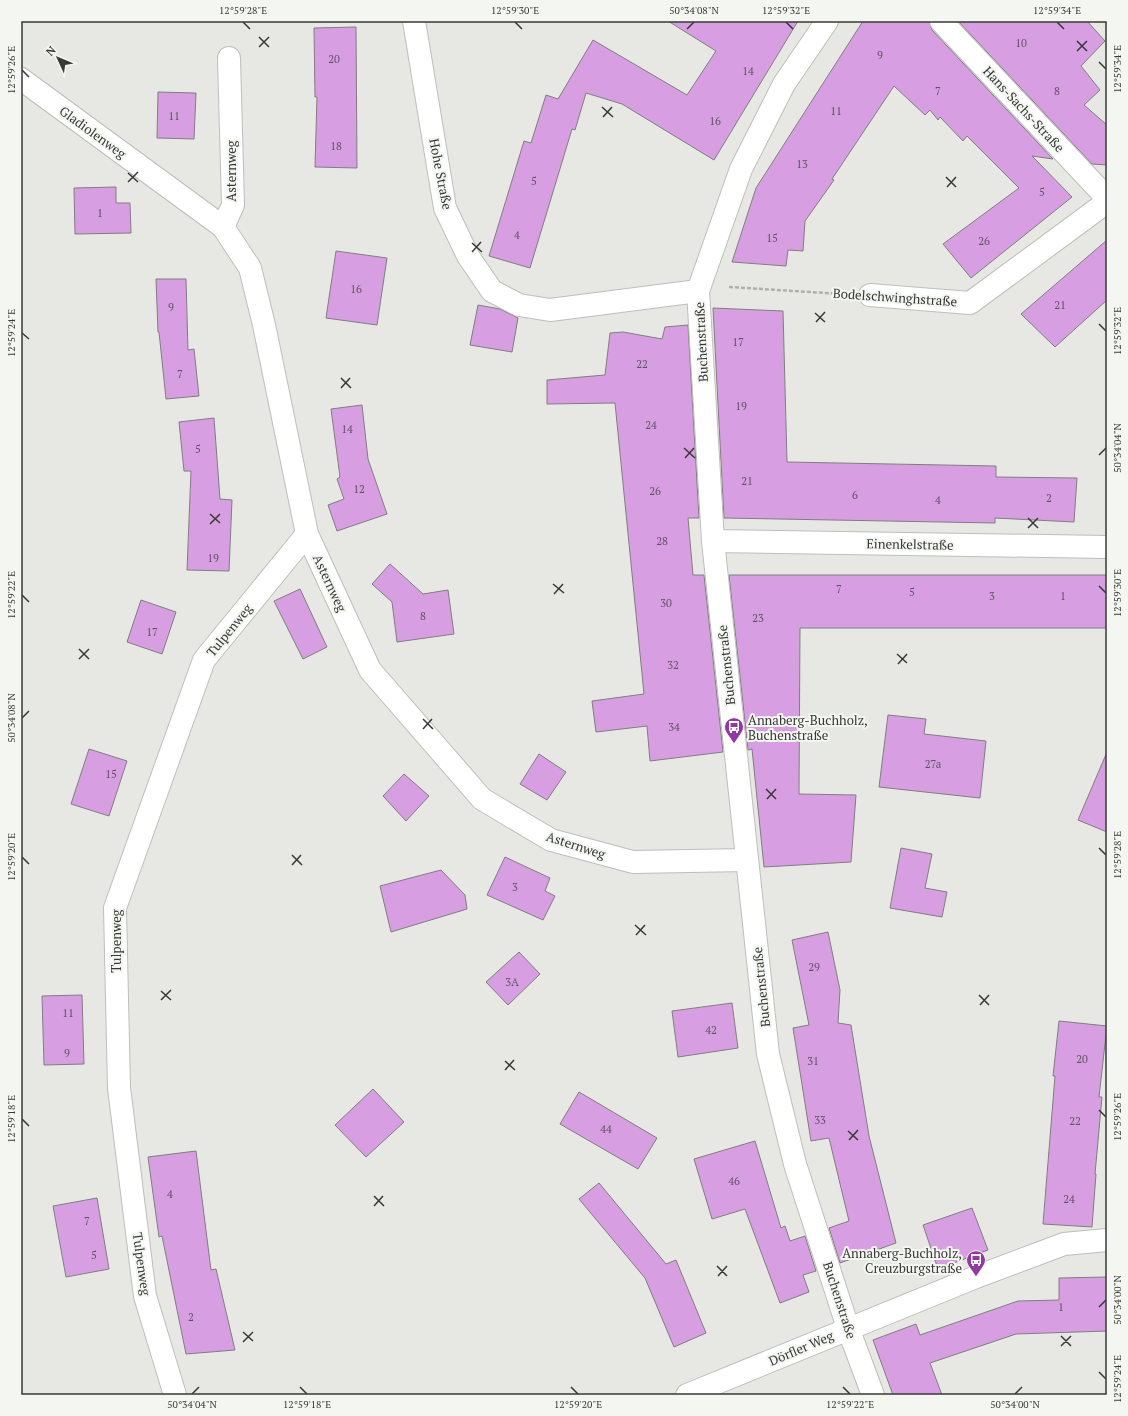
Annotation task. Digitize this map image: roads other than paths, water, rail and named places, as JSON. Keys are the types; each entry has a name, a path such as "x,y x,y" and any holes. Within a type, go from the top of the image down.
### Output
{"street":[{"name":"Buchenstraße","path":"827,21 784,84 741,169 698,288 713,541 768,1054 794,1164 848,1328 873,1395"},
{"name":"Hans-Sachs-Straße","path":"941,21 1107,198"},
{"name":"Hohe Straße","path":"415,25 445,208 468,256 492,291 519,305 550,310 698,288"},
{"name":"Asternweg","path":"229,58 232,205 223,227 250,268 264,325 307,534 370,670 482,799 551,840 633,862 747,860"},
{"name":"Gladiolenweg","path":"21,79 223,227"},
{"name":"Bodelschwinghstraße","path":"870,295 970,302 1107,202"},
{"name":"Tulpenweg","path":"175,1395 145,1296 119,1088 115,908 204,660 307,534"},
{"name":"Einenkelstraße","path":"713,541 1107,547"},
{"name":"Dörfler Weg","path":"687,1395 937,1291 1064,1244 1107,1240"}],"place":[{"name":"Annaberg-Buchholz, Buchenstraße","path":"734,744"},
{"name":"Annaberg-Buchholz, Creuzburgstraße","path":"976,1277"}]}
